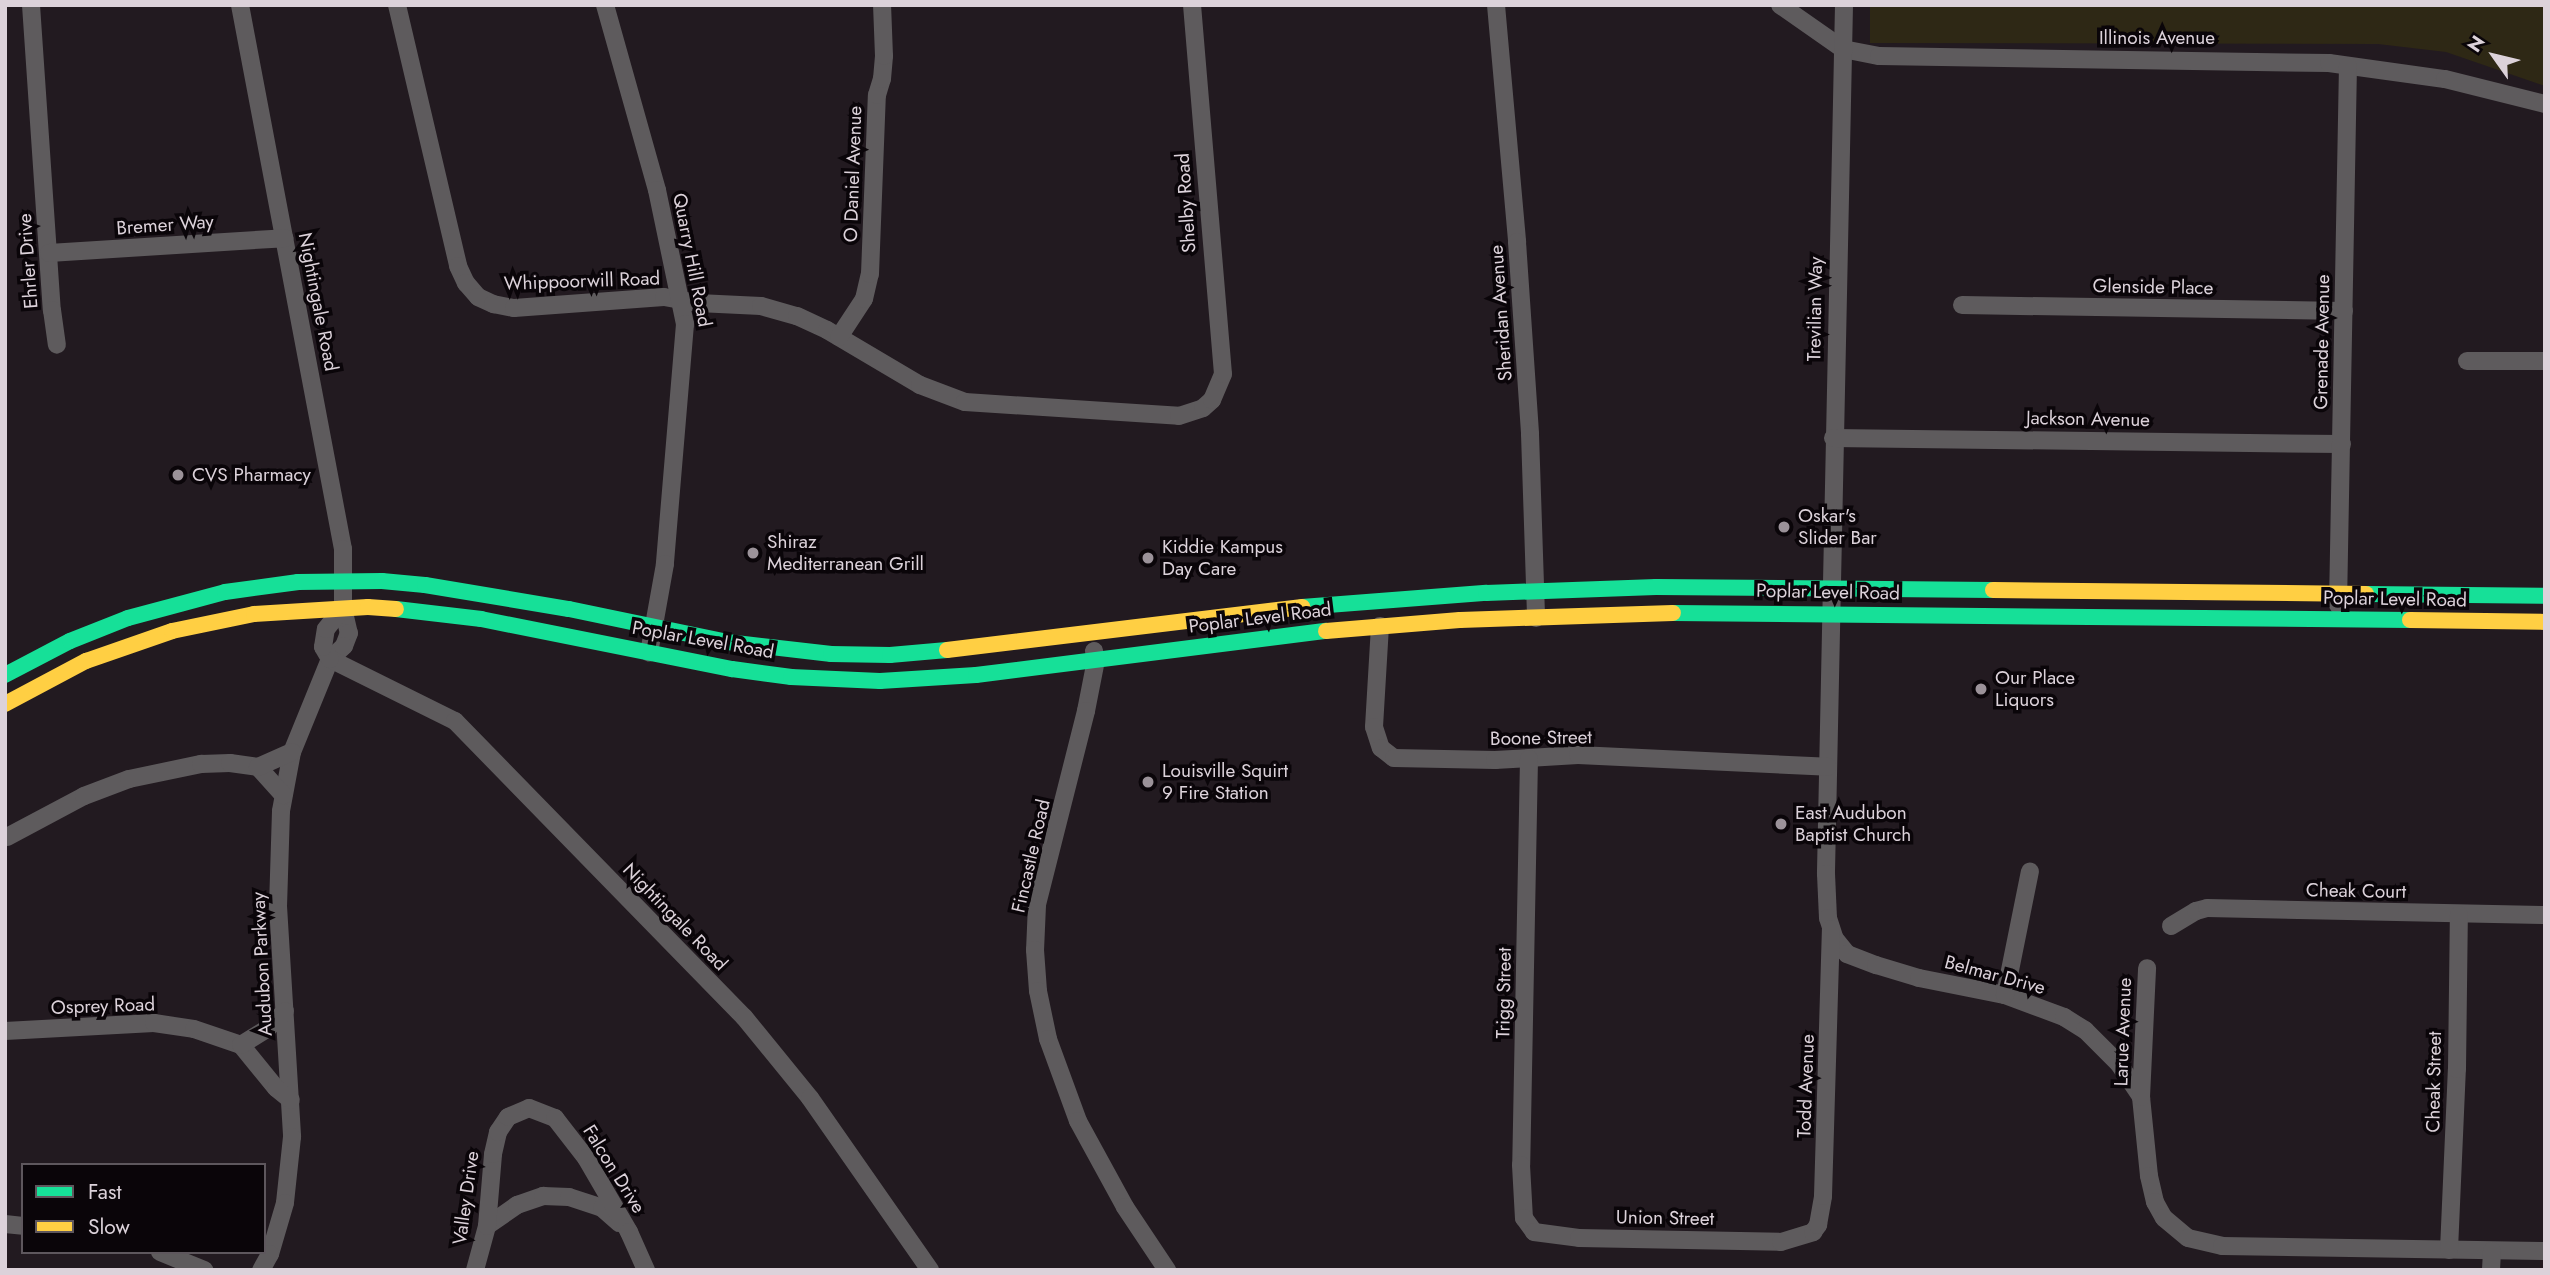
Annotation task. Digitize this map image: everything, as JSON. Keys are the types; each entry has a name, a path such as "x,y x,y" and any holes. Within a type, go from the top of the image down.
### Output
{"main road":[{"name":"Poplar Level Road","path":"5,675 70,641 179,603 225,592 286,584 344,582 425,585 569,609 727,642 831,654 937,652 1339,602 1535,591 1656,587 2545,596"},
{"name":"Poplar Level Road","path":"5,704 86,661 172,631 254,614 343,608 433,611 732,669 838,680 976,675 1380,626 1707,612 2545,622"}],"street":[{"name":"Ehrler Drive","path":"31,5 57,345"},
{"name":"Nightingale Road","path":"240,5 343,550 343,608"},
{"name":"Whippoorwill Road","path":"397,5 458,266 472,291 493,304 514,308 664,297 681,301 761,306 797,316 839,337 920,385 965,402 1179,416 1203,408 1215,396"},
{"name":"Quarry Hill Road","path":"605,5 657,190 685,324 685,353 665,564 649,653"},
{"name":"O Daniel Avenue","path":"839,337 864,299 870,274 877,95 883,67 882,5"},
{"name":"Shelby Road","path":"1192,5 1209,234 1223,374 1215,396"},
{"name":"Sheridan Avenue","path":"1496,5 1517,242 1530,434 1536,618"},
{"name":"Illinois Avenue","path":"1780,5 1843,49 1879,56 2240,60 2348,65 2445,79 2545,104"},
{"name":"Trevilian Way","path":"1831,613 1844,5"},
{"name":"Grenade Avenue","path":"2337,619 2348,65"},
{"name":"Bremer Way","path":"49,253 285,238"},
{"name":"Glenside Place","path":"1962,305 2344,311"},
{"path":"2467,361 2545,362"},
{"name":"Jackson Avenue","path":"1833,438 2342,444"},
{"name":"Audubon Parkway","path":"261,1270 273,1245 285,1203 291,1161 291,1100 278,906 283,795 292,752 330,659 323,647 326,629 343,608"},
{"path":"1831,613 1826,874 1831,929"},
{"name":"Boone Street","path":"1380,626 1374,727 1376,738 1387,754 1401,759 1529,759 1578,755 1828,767"},
{"name":"Fincastle Road","path":"1091,634 1096,660 1065,801 1037,905 1035,950 1038,991 1048,1039 1078,1121 1125,1207 1167,1270"},
{"name":"Nightingale Road","path":"330,659 455,721 744,1017 810,1098 930,1270"},
{"path":"7,837 84,796 129,779 201,764 230,763 258,767 292,752"},
{"name":"Trigg Street","path":"1528,1226 1522,1206 1521,1165 1529,759"},
{"path":"258,767 283,795"},
{"path":"2004,995 2030,871"},
{"name":"Cheak Court","path":"2171,926 2196,911 2207,908 2545,915"},
{"name":"Cheak Street","path":"2449,1250 2457,1069 2459,915"},
{"name":"Belmar Drive","path":"1831,929 1840,947 1861,960 1911,976 2004,995 2064,1017 2085,1030 2119,1063 2141,1097 2149,1176 2155,1202 2164,1218 2188,1238 2222,1246 2545,1251"},
{"name":"Todd Avenue","path":"1804,1237 1818,1225 1823,1196 1831,929"},
{"name":"Larue Avenue","path":"2141,1097 2147,968"},
{"path":"285,1010 268,1028 242,1045 276,1088 291,1100"},
{"name":"Osprey Road","path":"5,1031 154,1023 194,1029 242,1045"},
{"name":"Valley Drive","path":"475,1270 487,1226 493,1154 498,1132 508,1117 529,1108"},
{"name":"Falcon Drive","path":"529,1108 544,1112 562,1125 586,1158 629,1232 646,1270"},
{"path":"487,1226 526,1202 543,1196 569,1197 602,1208 629,1232"},
{"name":"Union Street","path":"1528,1226 1543,1235 1579,1238 1781,1242 1804,1237"},
{"path":"2491,1270 2492,1251"},
{"path":"165,1254 204,1270"}],"shaded area":[{"path":"1870,5 2545,5 2545,86 2446,52 2378,44 1870,43"}],"traffic: fast":[{"path":"5,675 70,641 128,618 225,592 298,582 382,581 425,585 569,609 727,642 831,654 890,655 947,650"},
{"path":"1302,607 1486,593 1656,587 1993,590"},
{"path":"2366,594 2545,596"},
{"path":"396,609 481,619 732,669 791,677 880,681 976,675 1326,631"},
{"path":"1673,613 2410,620"}],"traffic: slow":[{"path":"1993,590 2366,594"},
{"path":"5,704 86,661 172,631 254,614 368,607 396,609"},
{"path":"947,650 1302,607"},
{"path":"1326,631 1460,620 1673,613"},
{"path":"2410,620 2545,622"}],"place":[{"name":"CVS Pharmacy","path":"178,475"},
{"name":"Oskar's Slider Bar","path":"1784,527"},
{"name":"Shiraz Mediterranean Grill","path":"753,553"},
{"name":"Kiddie Kampus Day Care","path":"1148,558"},
{"name":"Our Place Liquors","path":"1981,689"},
{"name":"Louisville Squirt 9 Fire Station","path":"1148,782"},
{"name":"East Audubon Baptist Church","path":"1781,824"}]}
